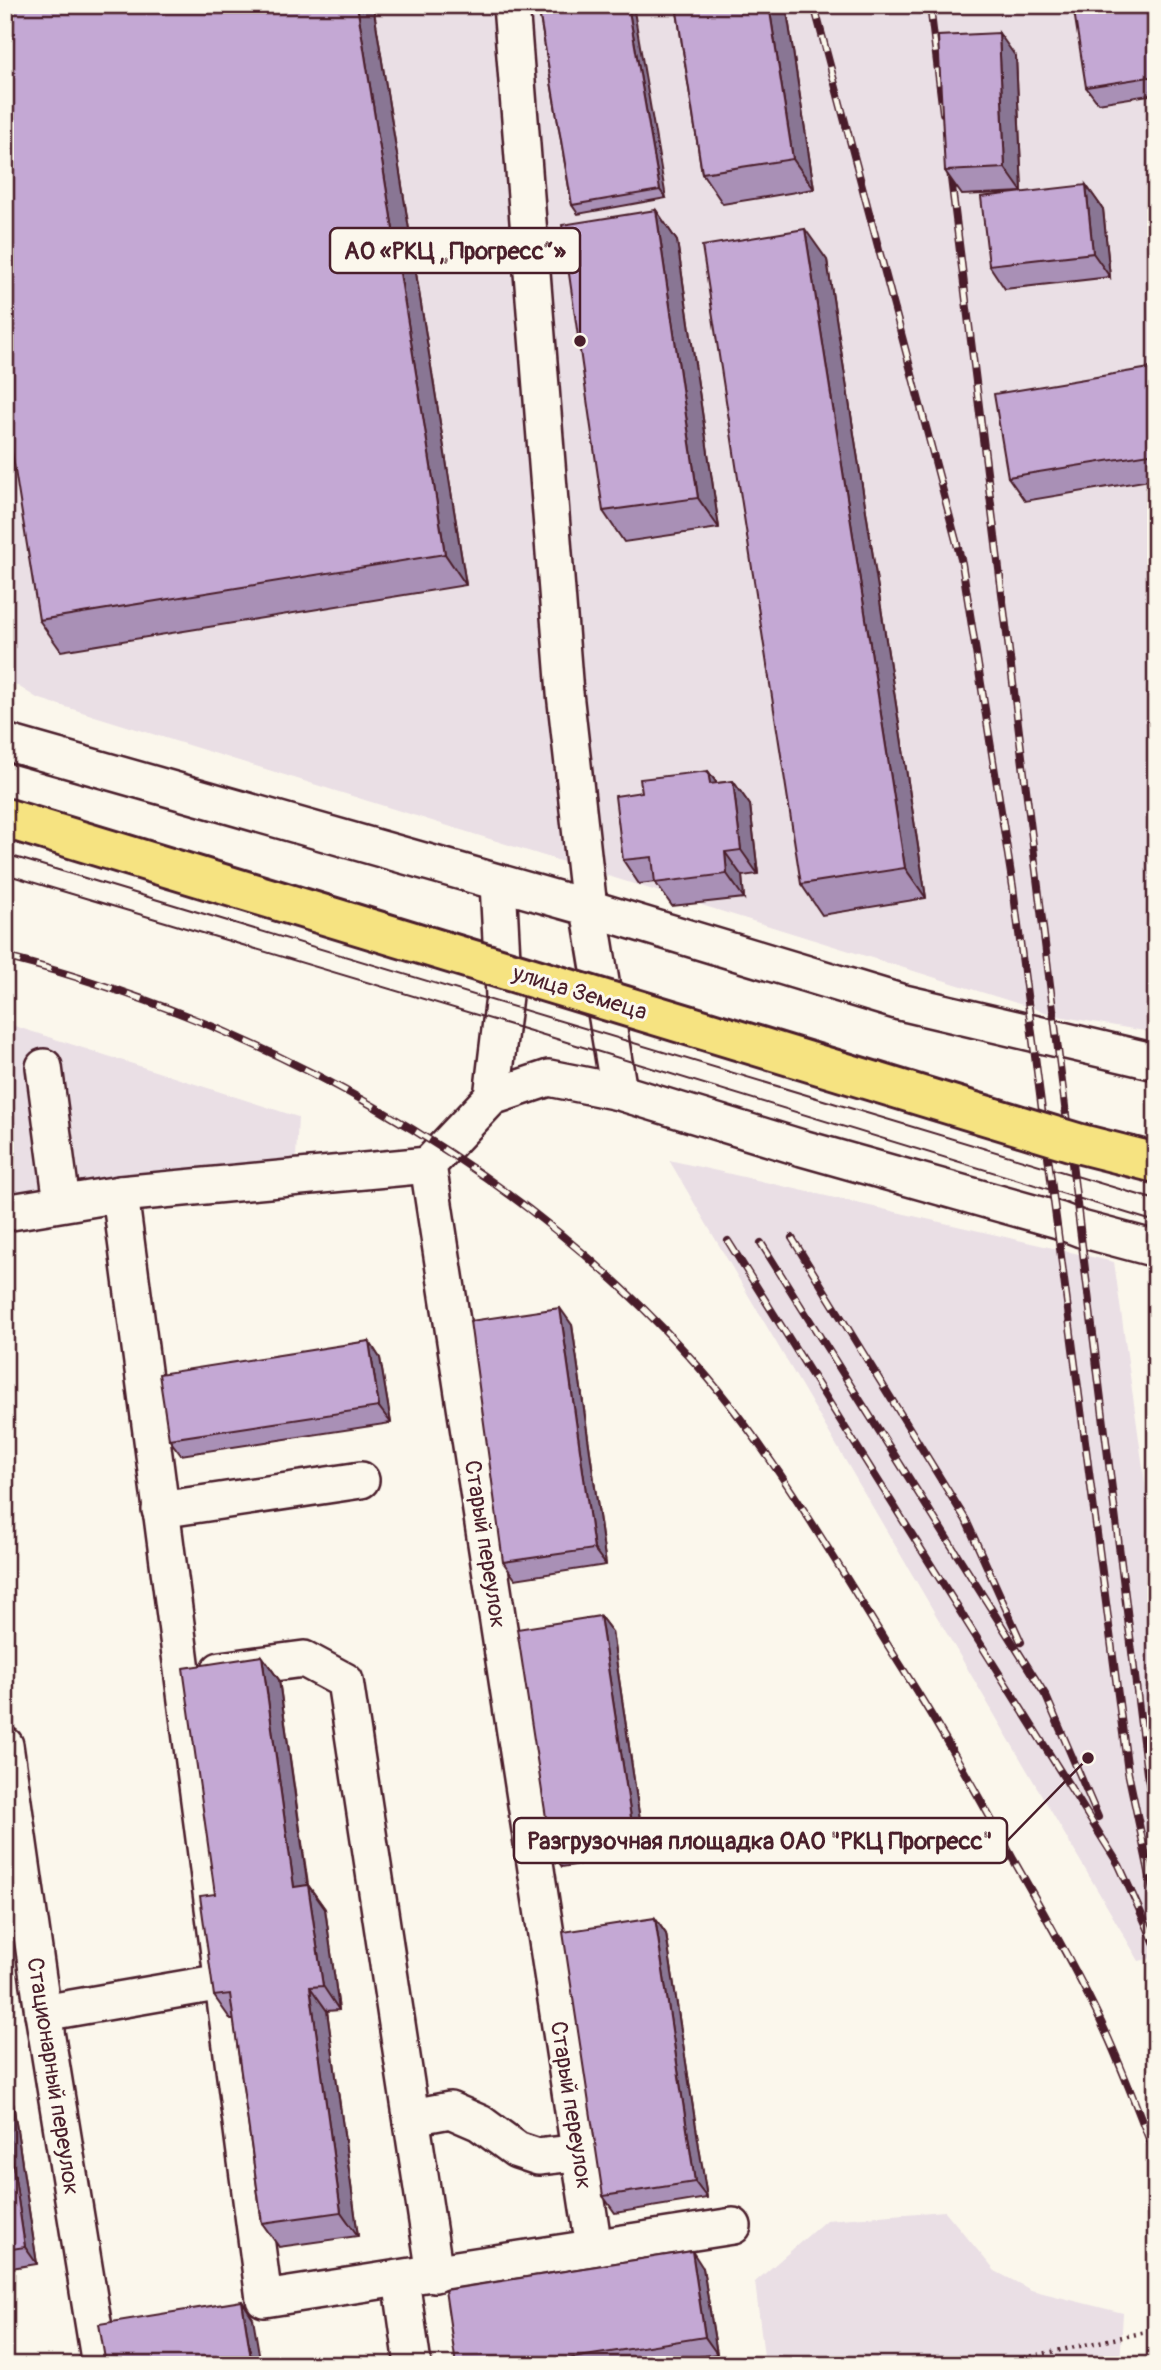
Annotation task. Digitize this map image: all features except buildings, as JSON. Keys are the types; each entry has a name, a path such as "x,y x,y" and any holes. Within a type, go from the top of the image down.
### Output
{"main road":[{"name":"улица Земеца","path":"5,818 1077,1143 1156,1163"}],"street":[{"path":"512,5 565,693 589,908 619,1093"},
{"path":"5,742 589,908 900,1002 1156,1062"},
{"path":"492,1097 504,996 498,883"},
{"path":"44,1067 62,1203"},
{"path":"5,1213 120,1194 428,1165 492,1097 549,1078 619,1093 1156,1249"},
{"name":"Старый переулок","path":"428,1165 591,2228"},
{"path":"120,1194 264,2299 733,2226"},
{"path":"160,1510 361,1480"},
{"path":"182,1674 304,1659 345,1681 435,2274"},
{"name":"Стационарный переулок","path":"5,1745 43,2013 100,2365"},
{"path":"43,2013 222,1982"},
{"path":"412,2117 450,2110 480,2123 517,2150 538,2157 565,2154"},
{"path":"401,2279 413,2365"}],"path":[{"path":"990,2365 1156,2330"}],"shaded area":[{"path":"5,5 1156,5 1156,1033 1058,1016 37,698 5,678"},
{"path":"5,1023 298,1117 296,1158 228,1181 5,1223"},
{"path":"669,1160 1114,1262 1156,1560 1156,1957 1139,1961"},
{"path":"945,2211 995,2271 1031,2290 1123,2313 1120,2365 765,2365 755,2282 826,2220"}],"tram line":[{"path":"5,854 1156,1200"},
{"path":"5,874 1156,1222"}],"railway":[{"path":"814,5 962,563 1013,887 1128,1772 1156,1905"},
{"path":"930,5 943,113"},
{"path":"949,162 1147,1774 1156,1815"},
{"path":"5,957 100,985 194,1019 286,1060 375,1107 461,1161 543,1220 618,1285 688,1355 774,1465 944,1736 1090,1999 1156,2157"},
{"path":"792,1238 966,1520 1021,1642"},
{"path":"728,1241 1119,1865 1156,1946"},
{"path":"761,1243 1046,1696 1098,1817"}],"place":[{"name":"АО «РКЦ „Прогресс“»","path":"580,341"},
{"name":"Разгрузочная площадка ОАО \"РКЦ Прогресс\"","path":"1088,1758"}]}
